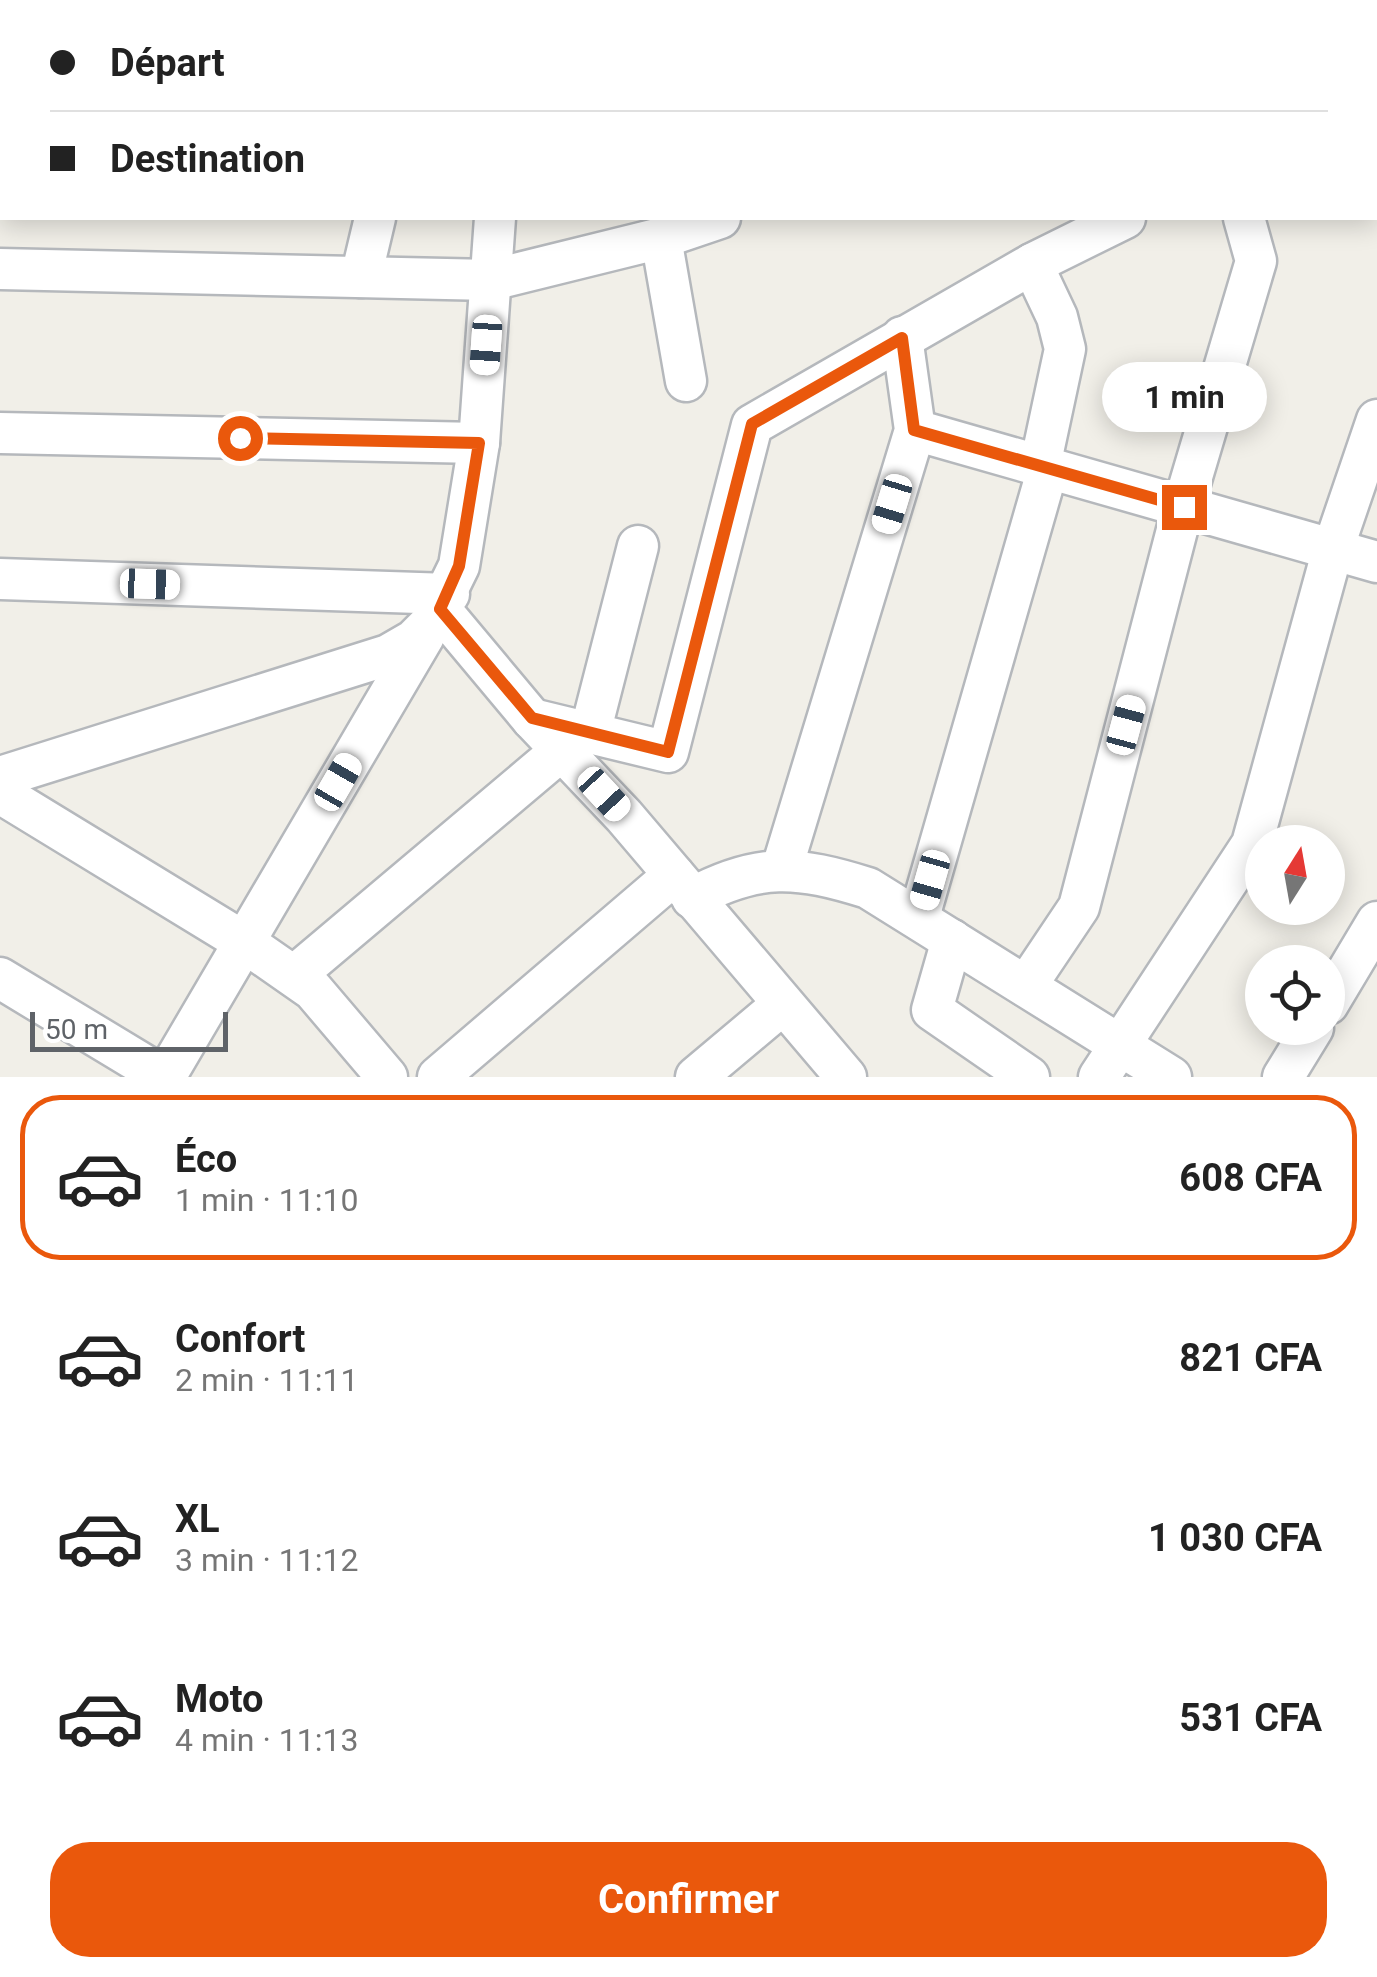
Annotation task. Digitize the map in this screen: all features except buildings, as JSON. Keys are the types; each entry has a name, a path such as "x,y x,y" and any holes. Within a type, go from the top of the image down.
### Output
{"street":[{"path":"362,276 375,220"},
{"path":"0,978 164,1077 440,609 459,566 479,443 495,220"},
{"path":"0,269 491,280 660,238 714,220"},
{"path":"0,580 440,609 532,718 576,742 668,752 752,424 1032,264 1121,220"},
{"path":"1026,986 1079,907 1184,507 1256,261 1245,220"},
{"path":"660,238 686,381"},
{"path":"919,917 1044,467 1065,349 1057,316 1032,264"},
{"path":"782,868 914,430 902,338"},
{"path":"1110,1061 1252,844 1333,549 1377,420"},
{"path":"914,430 1377,562"},
{"path":"0,433 479,443"},
{"path":"294,976 576,742 638,546"},
{"path":"0,777 388,655 414,640 440,609"},
{"path":"576,742 683,886 846,1077"},
{"path":"0,793 294,976 313,990 386,1077"},
{"path":"438,1077 683,886 782,868 820,873 868,888 1026,986 1110,1061 1170,1077"},
{"path":"1345,976 1377,922"},
{"path":"952,940 932,1010 1029,1077"},
{"path":"696,1077 783,1004"},
{"path":"1283,1077 1303,1045"}],"route":[{"path":"240,438 479,443 459,566 440,609 532,718 668,752 752,424 902,338 914,430 1184,507"}]}
